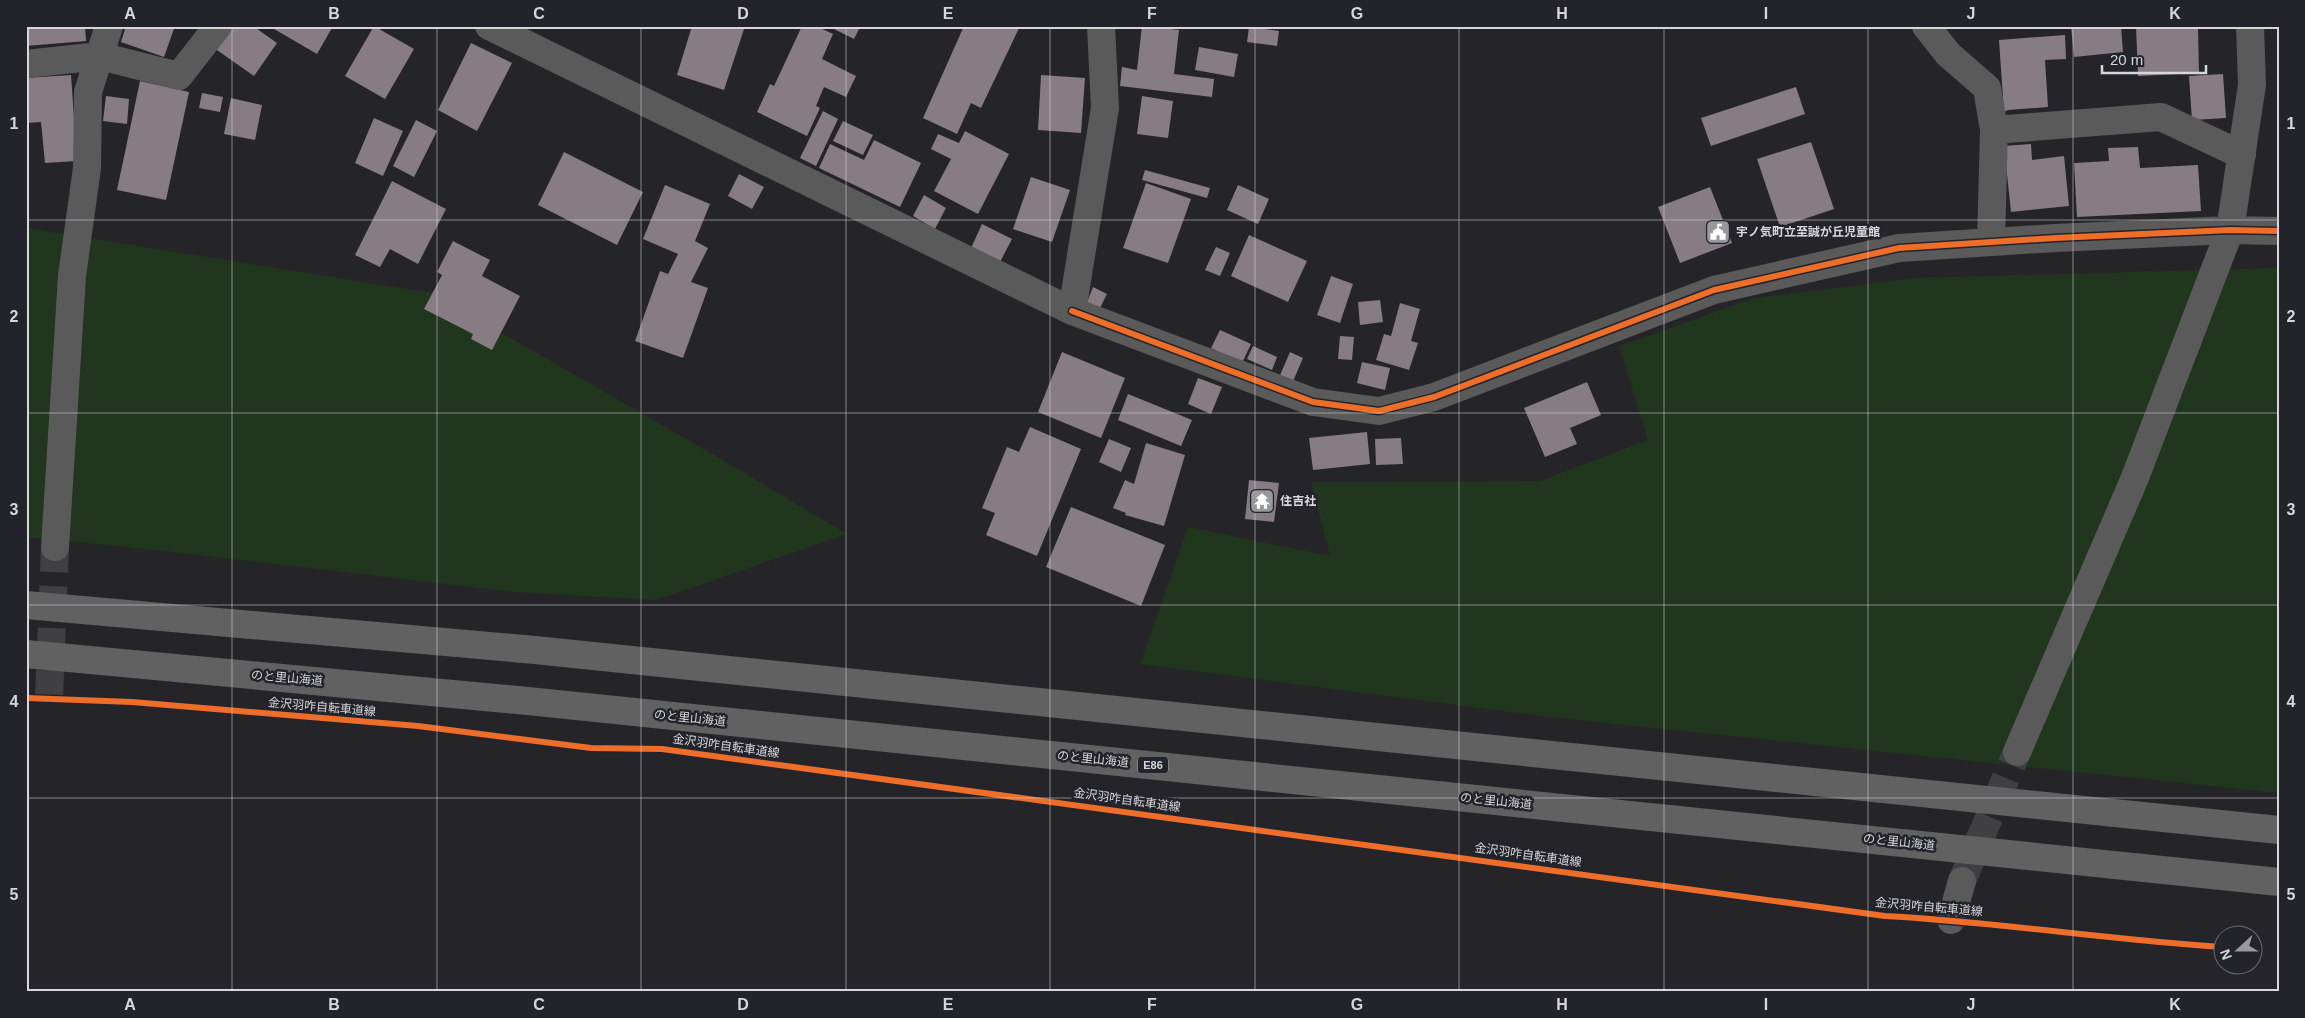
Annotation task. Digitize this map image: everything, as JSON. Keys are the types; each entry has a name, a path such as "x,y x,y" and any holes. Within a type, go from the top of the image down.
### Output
{"highway":[{"path":"26,605 535,650 2279,830"},
{"name":"のと里山海道","path":"26,654 538,702 2279,882"}],"street":[{"path":"56,547 72,276 87,168 88,92 109,26"},
{"path":"26,64 100,56 178,76 218,26"},
{"path":"1072,311 1105,108 1101,26"},
{"path":"1926,26 1948,54 1987,88 1994,130 1991,242"},
{"path":"2017,752 2134,480 2230,230 2252,85 2250,26"},
{"path":"497,28 1072,311 1313,402 1379,411 1434,397 1714,290 1899,248 2230,230 2279,231"},
{"path":"1994,130 2161,117 2242,155"},
{"path":"1951,920 1962,880"}],"green space":[{"path":"26,228 432,293 716,456 847,534 656,600 515,592 147,549 26,537"},
{"path":"2279,268 2279,793 1549,717 1140,664 1188,527 1330,556 1311,482 1540,481 1648,440 1619,346 1755,298 1916,278"}],"building":[{"path":"26,26 85,26 86,41 26,46"},
{"path":"126,26 175,26 164,57 121,42"},
{"path":"229,26 253,26 277,43 254,76 214,48"},
{"path":"269,26 333,26 317,54"},
{"path":"374,26 414,49 385,99 345,76"},
{"path":"692,26 745,26 724,90 677,75"},
{"path":"802,26 816,26 833,34 822,59 856,76 846,97 824,87 816,106 820,108 807,136 757,112 770,84 774,86"},
{"path":"828,26 853,26 859,29 854,39"},
{"path":"964,26 1020,26 981,108 971,103 957,134 923,118"},
{"path":"1142,26 1179,30 1174,74 1214,79 1212,97 1120,86 1122,67 1137,70"},
{"path":"2071,26 2121,26 2123,52 2074,57"},
{"path":"2136,26 2221,26 2221,28 2198,29 2199,73 2138,76"},
{"path":"1249,27 1279,31 1277,46 1247,42"},
{"path":"2065,35 2066,59 2045,60 2048,107 2008,110 2004,112 1999,40"},
{"path":"471,43 512,63 477,131 438,110"},
{"path":"1199,47 1238,54 1234,77 1195,70"},
{"path":"2223,74 2226,118 2192,120 2189,76"},
{"path":"71,75 77,161 45,163 41,122 26,123 26,78"},
{"path":"1041,75 1085,78 1081,133 1038,130"},
{"path":"140,81 189,92 166,200 117,190"},
{"path":"1796,87 1805,114 1711,146 1701,118"},
{"path":"202,93 223,97 220,112 199,108"},
{"path":"106,96 129,99 127,124 103,121"},
{"path":"1142,96 1173,101 1168,138 1137,134"},
{"path":"231,98 262,105 255,140 224,134"},
{"path":"823,111 838,119 816,166 800,158"},
{"path":"374,118 403,131 383,176 355,163"},
{"path":"416,120 437,131 414,177 393,166"},
{"path":"843,121 873,135 863,155 833,141"},
{"path":"965,131 1009,154 978,214 934,191 951,159 931,149 938,134 959,143"},
{"path":"874,140 921,163 900,207 819,168 830,144 864,160"},
{"path":"1811,142 1834,209 1780,227 1757,159"},
{"path":"2031,144 2032,160 2064,156 2069,206 2011,212 2004,146"},
{"path":"2138,147 2140,168 2198,165 2201,211 2077,217 2074,163 2109,161 2108,148"},
{"path":"564,152 643,192 617,245 538,205"},
{"path":"1145,170 1210,188 1207,198 1142,180"},
{"path":"739,174 764,187 752,209 728,196"},
{"path":"1031,177 1070,190 1052,242 1013,229"},
{"path":"392,181 446,209 418,264 390,249 380,267 355,255"},
{"path":"1146,183 1191,199 1168,263 1123,248"},
{"path":"665,185 710,204 695,241 708,248 691,282 708,288 683,358 635,341 660,271 668,274 678,254 643,239"},
{"path":"1238,185 1269,199 1258,224 1227,210"},
{"path":"1710,187 1732,243 1680,263 1658,207"},
{"path":"924,195 946,208 935,229 913,216"},
{"path":"982,224 1012,239 1000,262 971,248"},
{"path":"1249,235 1307,261 1288,302 1231,276"},
{"path":"453,241 490,260 482,276 520,296 492,350 471,339 473,334 424,309 442,275 437,272"},
{"path":"1216,247 1230,253 1220,276 1205,270"},
{"path":"1331,276 1353,284 1340,323 1317,315"},
{"path":"1093,287 1107,294 1100,308 1087,302"},
{"path":"1380,300 1383,322 1360,325 1358,302"},
{"path":"1400,303 1420,309 1411,341 1418,343 1409,370 1376,360 1384,334 1391,336"},
{"path":"1220,330 1251,344 1242,363 1211,348"},
{"path":"1340,336 1354,337 1352,360 1338,359"},
{"path":"1253,346 1277,357 1272,370 1247,359"},
{"path":"1062,352 1125,378 1101,438 1038,412"},
{"path":"1290,352 1303,358 1291,386 1278,380"},
{"path":"1362,362 1390,368 1385,390 1357,383"},
{"path":"1198,378 1222,387 1211,414 1188,404"},
{"path":"1587,382 1601,415 1570,428 1577,444 1545,457 1524,408"},
{"path":"1128,394 1192,420 1181,446 1118,420"},
{"path":"1030,427 1081,449 1037,556 986,535 995,513 982,508 1007,447 1019,452"},
{"path":"1367,432 1370,464 1313,470 1309,438"},
{"path":"1401,438 1403,464 1376,465 1375,439"},
{"path":"1109,439 1131,448 1121,472 1099,462"},
{"path":"1146,443 1185,455 1164,526 1125,515 1126,513 1113,508 1125,480 1134,484"},
{"name":"住吉社","path":"1249,480 1279,483 1274,522 1245,519"},
{"path":"1071,507 1165,545 1141,606 1046,567"}],"tunnel":[{"path":"49,698 55,547"},
{"path":"1962,881 2017,752"}],"cycle path":[{"path":"1072,311 1313,402 1379,411 1434,397 1714,290 1899,248 2055,238 2230,230 2279,231"},
{"name":"金沢羽咋自転車道線","path":"26,698 132,702 418,726 591,748 662,749 1885,916 1970,922 2212,946"}],"place":[{"name":"宇ノ気町立至誠が丘児童館","path":"1718,232"},
{"name":"住吉社","path":"1262,501"}]}
